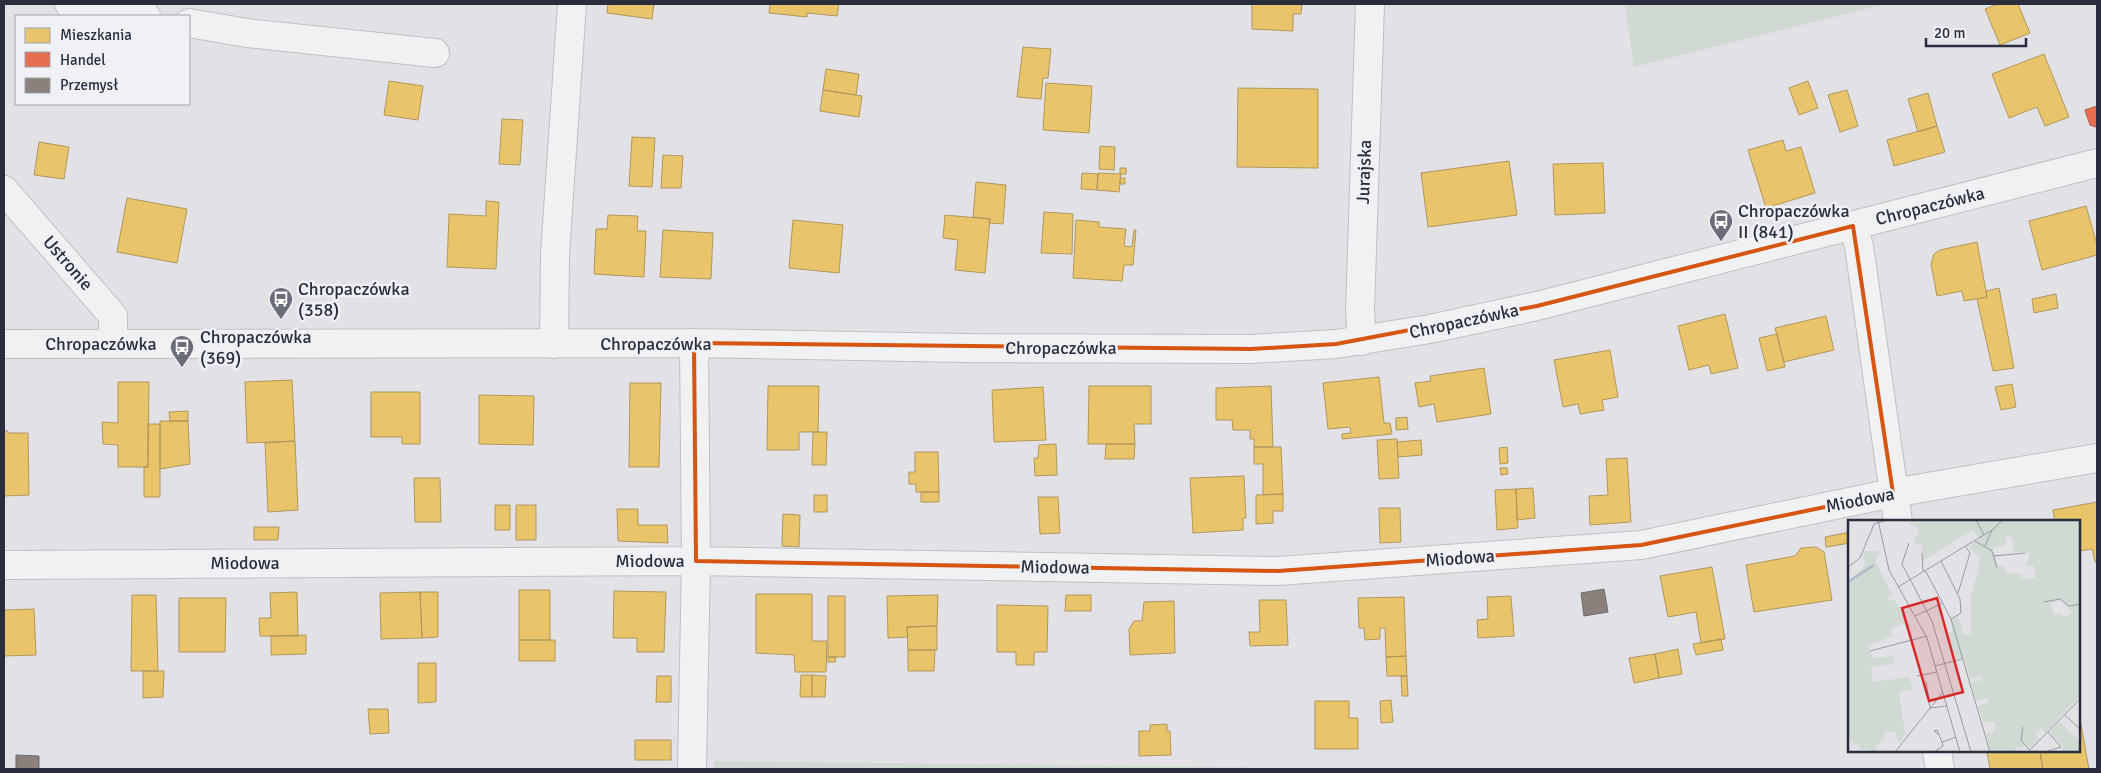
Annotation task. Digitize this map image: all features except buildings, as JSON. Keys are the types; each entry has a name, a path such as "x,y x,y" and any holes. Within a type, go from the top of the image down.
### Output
{"street":[{"path":"69,4 140,15"},
{"path":"554,344 555,254 572,4"},
{"name":"Jurajska","path":"1362,341 1360,311 1370,4"},
{"path":"190,23 247,33 435,53"},
{"name":"Chropaczówka","path":"4,344 694,343 962,348 1251,349 1336,344 1430,329 1537,306 2097,163"},
{"name":"Ustronie","path":"4,190 113,316 113,344"},
{"path":"1853,226 1859,246 1898,520"},
{"path":"692,769 696,561 694,343"},
{"name":"Miodowa","path":"4,565 696,561 1278,571 1641,545 1893,493 2097,458"},
{"path":"1938,753 1940,769"}],"highlighted area":[{"path":"1853,226 1893,493 1641,545 1278,571 696,561 694,343 1251,349 1336,344 1537,306"}],"shaded area":[{"path":"1625,4 1886,4 1634,67"},
{"path":"714,761 1299,768 1299,769 714,769"}],"place":[{"name":"Chropaczówka II (841)","path":"1721,242"},
{"name":"Chropaczówka (358)","path":"281,320"},
{"name":"Chropaczówka (369)","path":"182,368"}]}
